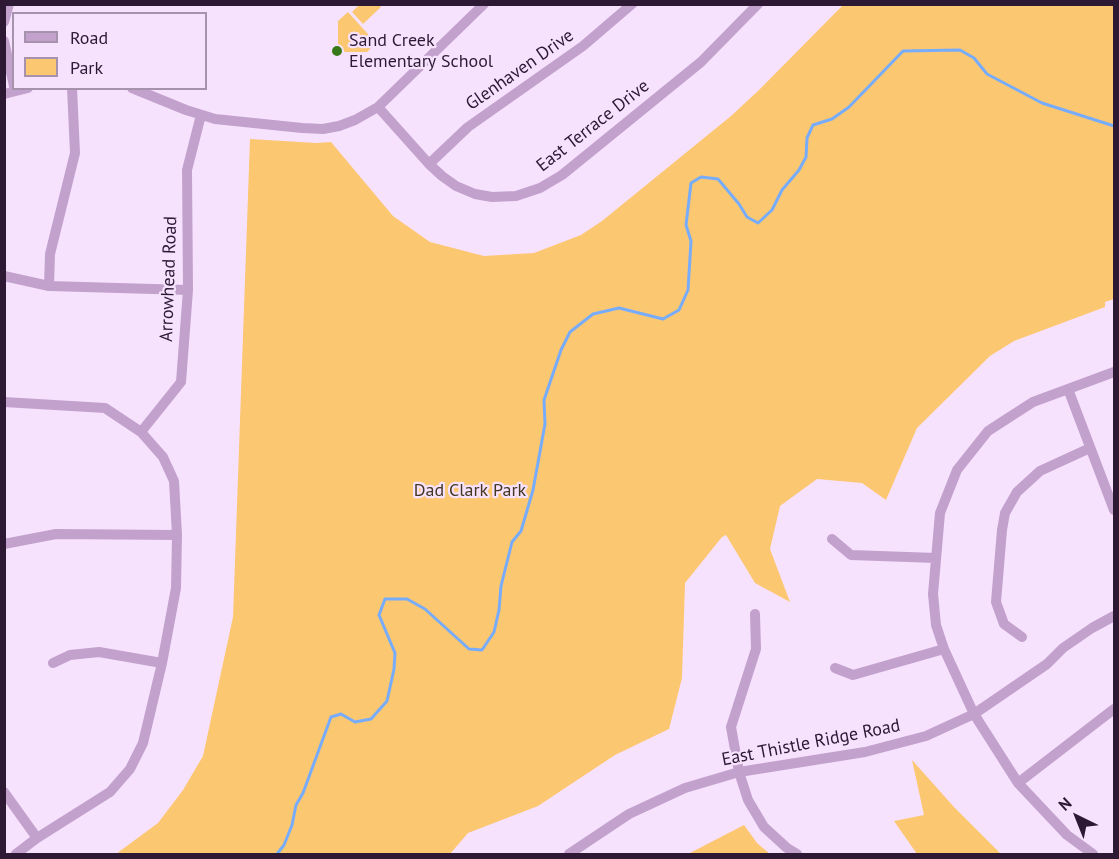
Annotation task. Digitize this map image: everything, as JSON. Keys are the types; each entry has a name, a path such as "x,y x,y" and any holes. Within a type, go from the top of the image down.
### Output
{"street":[{"path":"145,90 215,119 302,128 323,129 339,126 378,107 484,4"},
{"name":"Glenhaven Drive","path":"429,164 468,127 583,46 632,4"},
{"name":"East Terrace Drive","path":"378,107 429,164 456,186 474,194 492,197 516,196 540,188 562,175 701,62 758,4"},
{"path":"4,22 7,6"},
{"path":"4,41 12,90"},
{"path":"49,286 51,254 75,153 72,90"},
{"name":"Arrowhead Road","path":"141,432 181,382 188,290 187,170 201,115"},
{"path":"4,276 49,286 188,290"},
{"path":"1093,855 1067,835 1018,783 974,714 944,650 936,625 933,594 940,513 957,470 988,431 1033,402 1114,372"},
{"path":"1068,389 1114,510"},
{"path":"4,402 105,408 141,432 163,458 174,481 177,535 176,588 162,663 143,743 130,769 110,792 37,838 16,855"},
{"path":"1022,637 1004,624 996,602 1005,513 1017,492 1040,471 1090,448"},
{"path":"4,544 56,534 177,535"},
{"path":"832,539 851,555 936,558"},
{"path":"754,614 756,649 731,727 739,772 748,800 764,826 797,855"},
{"name":"East Thistle Ridge Road","path":"568,855 629,814 685,788 739,772 871,750 926,736 974,714 1047,663 1063,648 1114,616"},
{"path":"835,668 853,675 944,650"},
{"path":"53,663 70,655 99,652 162,663"},
{"path":"1018,783 1114,710"},
{"path":"4,792 37,838"}],"green space":[{"path":"360,4 381,7 363,24 352,12"},
{"name":"Dad Clark Park","path":"843,5 1114,5 1114,299 1105,302 1105,307 1014,341 990,356 917,428 886,500 862,483 817,479 780,506 770,549 790,602 755,583 726,535 722,537 685,583 682,678 669,729 615,755 538,806 468,833 450,854 116,854 158,823 183,790 203,756 233,617 250,139 331,142 393,216 430,242 484,256 534,253 581,235 602,221 731,116"},
{"path":"348,12 376,43 367,52 345,52 338,47 338,21"},
{"path":"912,760 954,807 1001,854 917,854 894,821 924,815"},
{"path":"744,825 757,843 770,854 688,854"}],"waterway":[{"path":"277,854 284,845 292,825 296,805 303,793 331,717 341,714 355,722 371,719 387,701 395,653 379,615 385,599 407,599 425,609 469,649 482,650 494,632 501,586 512,542 521,531 533,490 545,424 544,400 561,350 570,332 593,314 619,308 663,319 679,310 688,290 691,241 686,225 691,183 701,177 718,179 747,217 758,223 772,210 782,190 799,170 806,157 807,138 813,125 832,119 849,107 903,51 960,50 974,58 987,74 1042,103 1114,126"}],"place":[{"name":"Sand Creek Elementary School","path":"337,51"}]}
